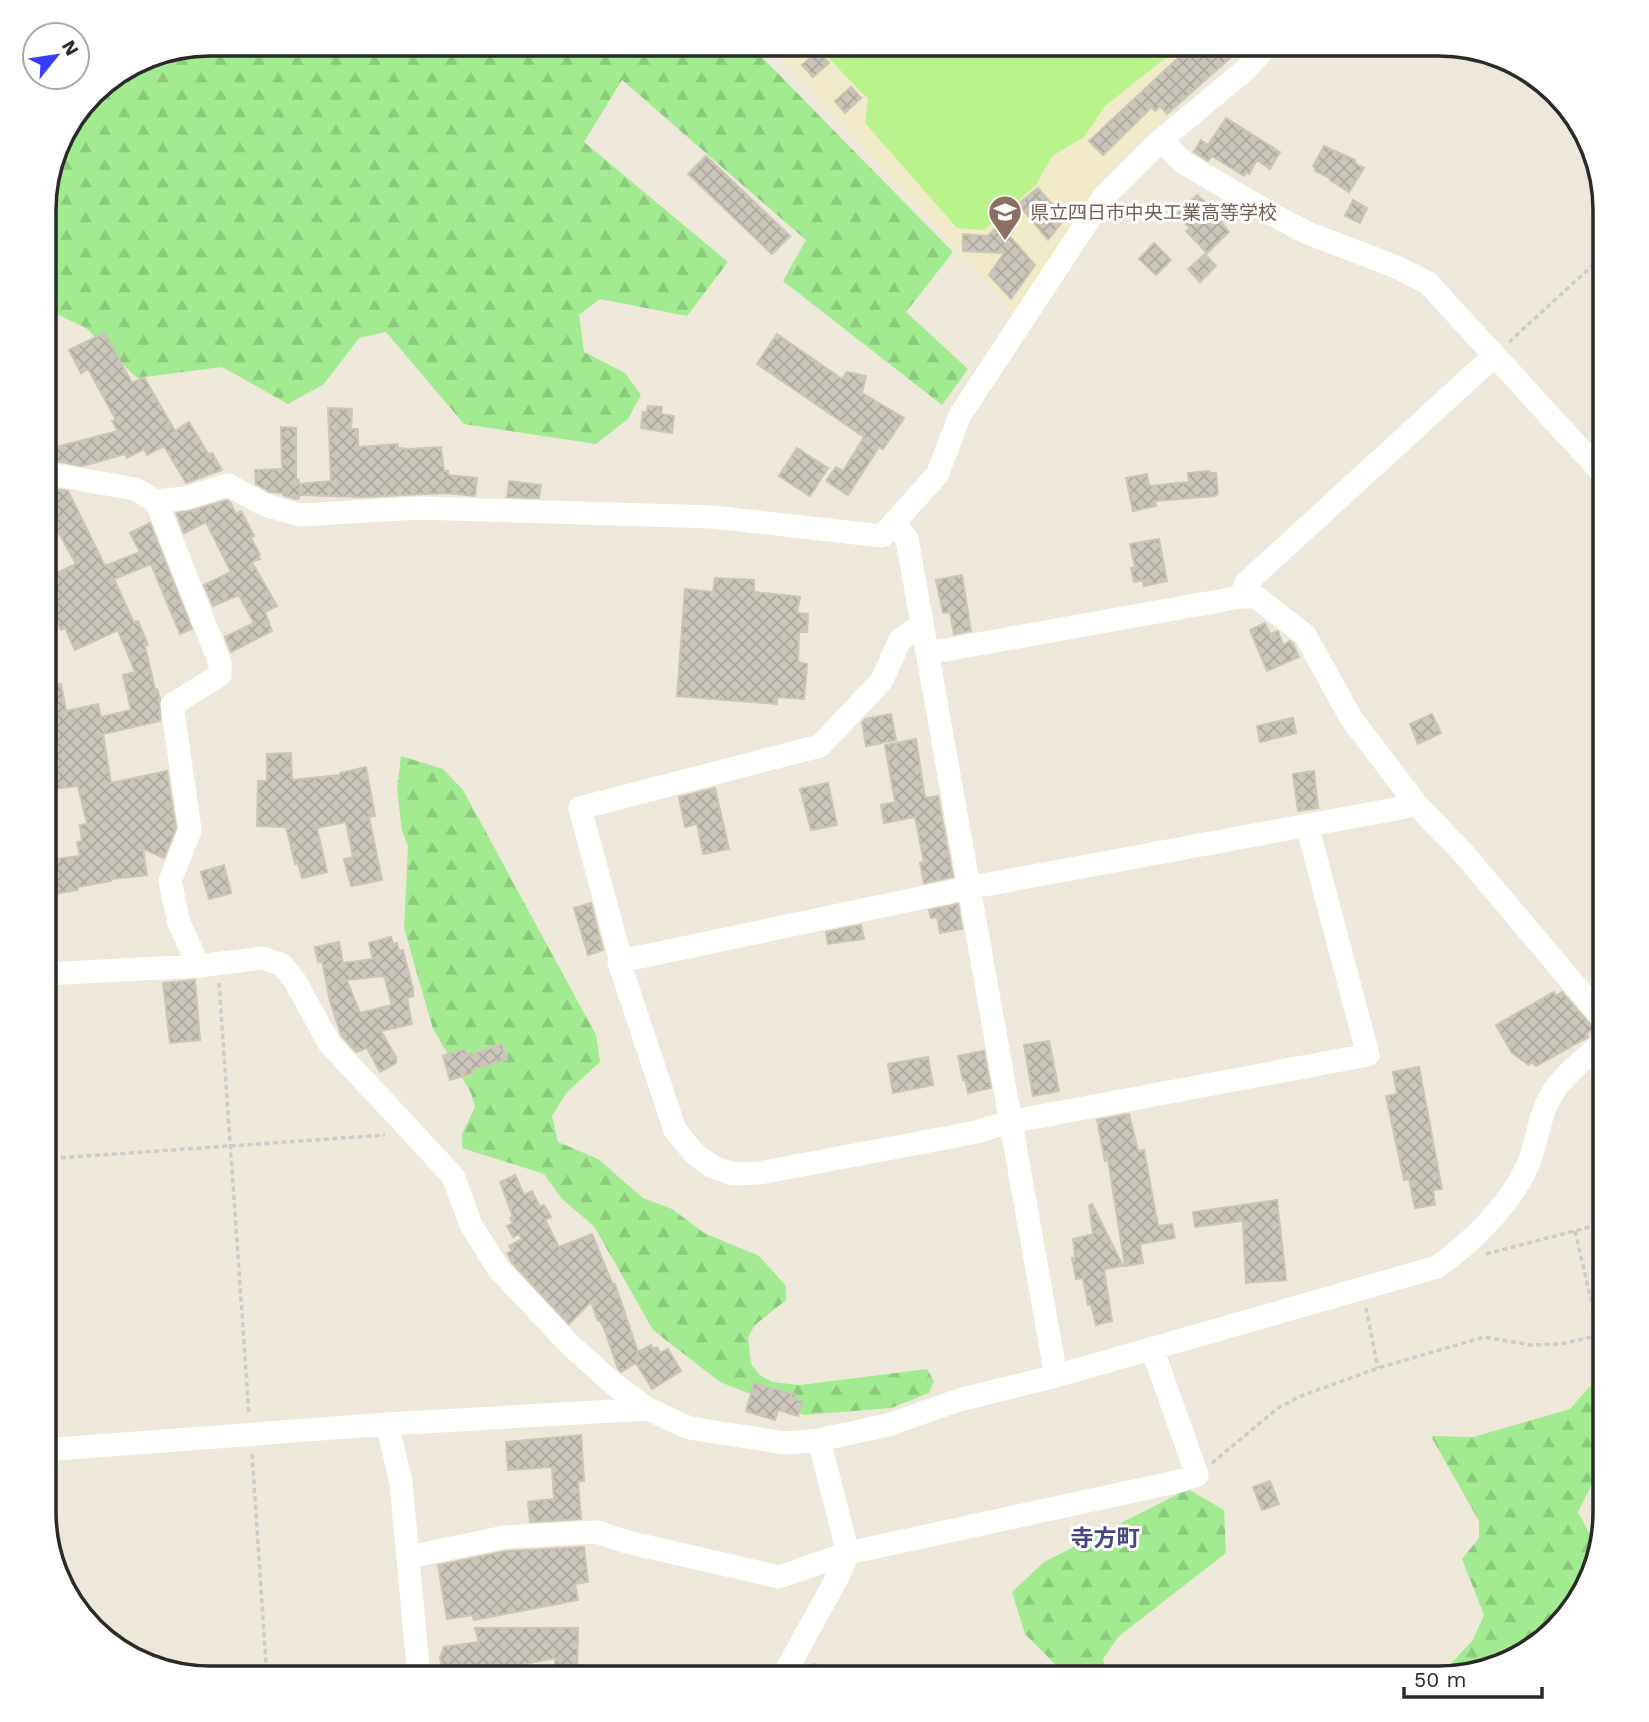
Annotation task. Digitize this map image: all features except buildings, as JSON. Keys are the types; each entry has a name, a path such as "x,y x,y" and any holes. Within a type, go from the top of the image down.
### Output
{"street":[{"path":"56,475 135,489 156,501 186,498 228,485 265,505 300,515 419,508 713,517 882,536 937,475 960,415 1103,198 1161,140 1245,70 1258,56"},
{"path":"1161,140 1184,163 1273,215 1310,234 1394,266 1428,283 1593,463"},
{"path":"1241,597 1246,583 1494,356"},
{"path":"156,501 220,663 220,675 172,705 191,830 170,881 179,923 208,965"},
{"path":"894,523 907,539 1056,1376"},
{"path":"928,653 1241,597 1256,597 1305,635 1351,718 1417,805 1465,855 1593,1007"},
{"path":"922,624 900,639 882,680 820,746 580,808 621,961 619,962 675,1130 694,1153 712,1166 732,1174 759,1173 977,1132 1009,1122 1368,1055 1307,825"},
{"path":"621,961 968,888 1417,805"},
{"path":"56,973 208,965 263,958 282,965 295,981 329,1043 453,1176 471,1225 498,1268 570,1345 615,1385 648,1409 689,1428 786,1443 820,1440 888,1425 958,1400 1056,1376 1437,1268 1456,1254 1502,1206 1526,1168 1542,1113 1559,1083 1593,1052"},
{"path":"409,1557 505,1537 597,1532 627,1542 779,1577 848,1553 1180,1481 1197,1475 1152,1348"},
{"path":"56,1449 387,1424 648,1409"},
{"path":"387,1424 401,1482 418,1666"},
{"path":"789,1666 848,1553 820,1440"}],"path":[{"path":"1494,356 1593,265"},
{"path":"208,965 231,1146 266,1666"},
{"path":"56,1158 385,1135"},
{"path":"1474,1258 1593,1226"},
{"path":"1575,1231 1593,1308"},
{"path":"1362,1289 1378,1367"},
{"path":"1197,1475 1278,1408 1301,1396 1378,1367 1484,1337 1531,1345 1561,1344 1593,1336"},
{"path":"796,1654 816,1666"}],"shaded area":[{"name":"県立四日市中央工業高等学校","path":"780,56 1234,56 1109,169 1015,314"}],"green space":[{"path":"200,56 761,56 953,252 906,312 968,369 942,405 783,281 806,240 622,80 584,142 728,262 687,316 600,299 579,315 584,352 625,373 641,395 628,419 596,444 464,424 386,332 359,338 324,384 288,404 222,367 137,378 86,328 56,314 56,200 61,170 72,142 94,108 116,88 160,64"},
{"path":"827,56 1168,56 1105,106 1084,137 1052,156 1036,185 984,230 957,228 865,123 868,99"},
{"path":"401,756 443,769 463,790 596,1035 600,1062 567,1092 552,1116 558,1142 598,1159 643,1198 672,1209 704,1233 759,1256 786,1286 786,1300 755,1325 748,1337 751,1364 760,1375 772,1382 800,1385 927,1369 934,1381 929,1393 891,1408 804,1415 720,1382 653,1330 594,1226 562,1199 544,1174 462,1148 462,1134 475,1107 471,1093 433,1029 404,928 408,846 402,831 397,789"},
{"path":"1593,1383 1593,1481 1578,1512 1591,1536 1577,1580 1555,1614 1525,1640 1489,1658 1449,1666 1473,1640 1484,1615 1462,1559 1479,1538 1479,1521 1431,1436 1473,1437 1570,1409"},
{"path":"1188,1489 1224,1510 1226,1553 1118,1637 1103,1659 1104,1666 1055,1666 1025,1634 1012,1592 1044,1562"}],"place":[{"name":"県立四日市中央工業高等学校","path":"1005,242"}],"district":[{"name":"寺方町","path":"1105,1538"}]}
